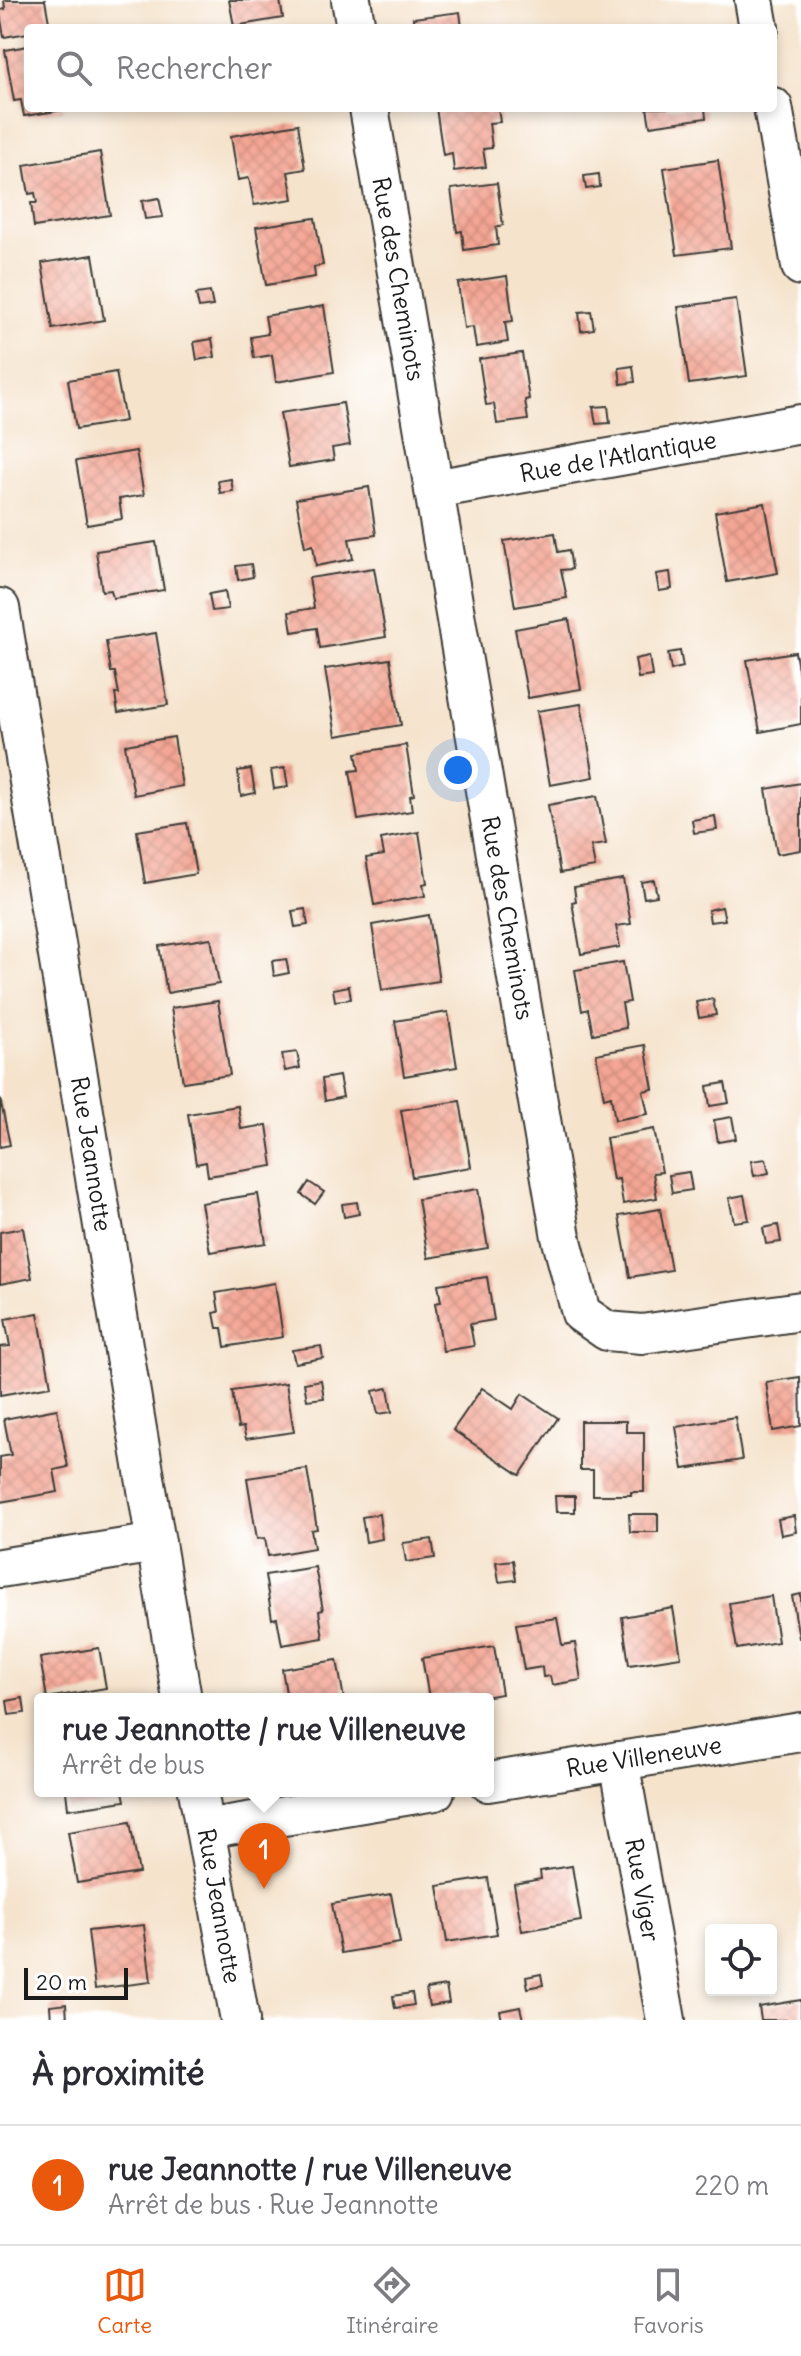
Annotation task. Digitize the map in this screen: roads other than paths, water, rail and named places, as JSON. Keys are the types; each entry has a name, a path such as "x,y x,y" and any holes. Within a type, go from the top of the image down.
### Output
{"street":[{"path":"351,0 355,24"},
{"path":"754,0 758,24"},
{"name":"Rue des Cheminots","path":"370,112 561,1237 581,1313 607,1331 642,1334 801,1311"},
{"path":"774,112 801,266"},
{"name":"Rue de l'Atlantique","path":"434,489 801,424"},
{"name":"Rue Jeannotte","path":"0,608 181,1693"},
{"path":"0,1568 156,1543"},
{"name":"Rue Villeneuve","path":"494,1781 801,1732"},
{"name":"Rue Viger","path":"619,1761 666,2020"},
{"name":"Rue Jeannotte","path":"199,1797 240,2020"},
{"path":"205,1829 399,1797"}],"place":[{"name":"rue Jeannotte / rue Villeneuve","path":"264,1889"}]}
